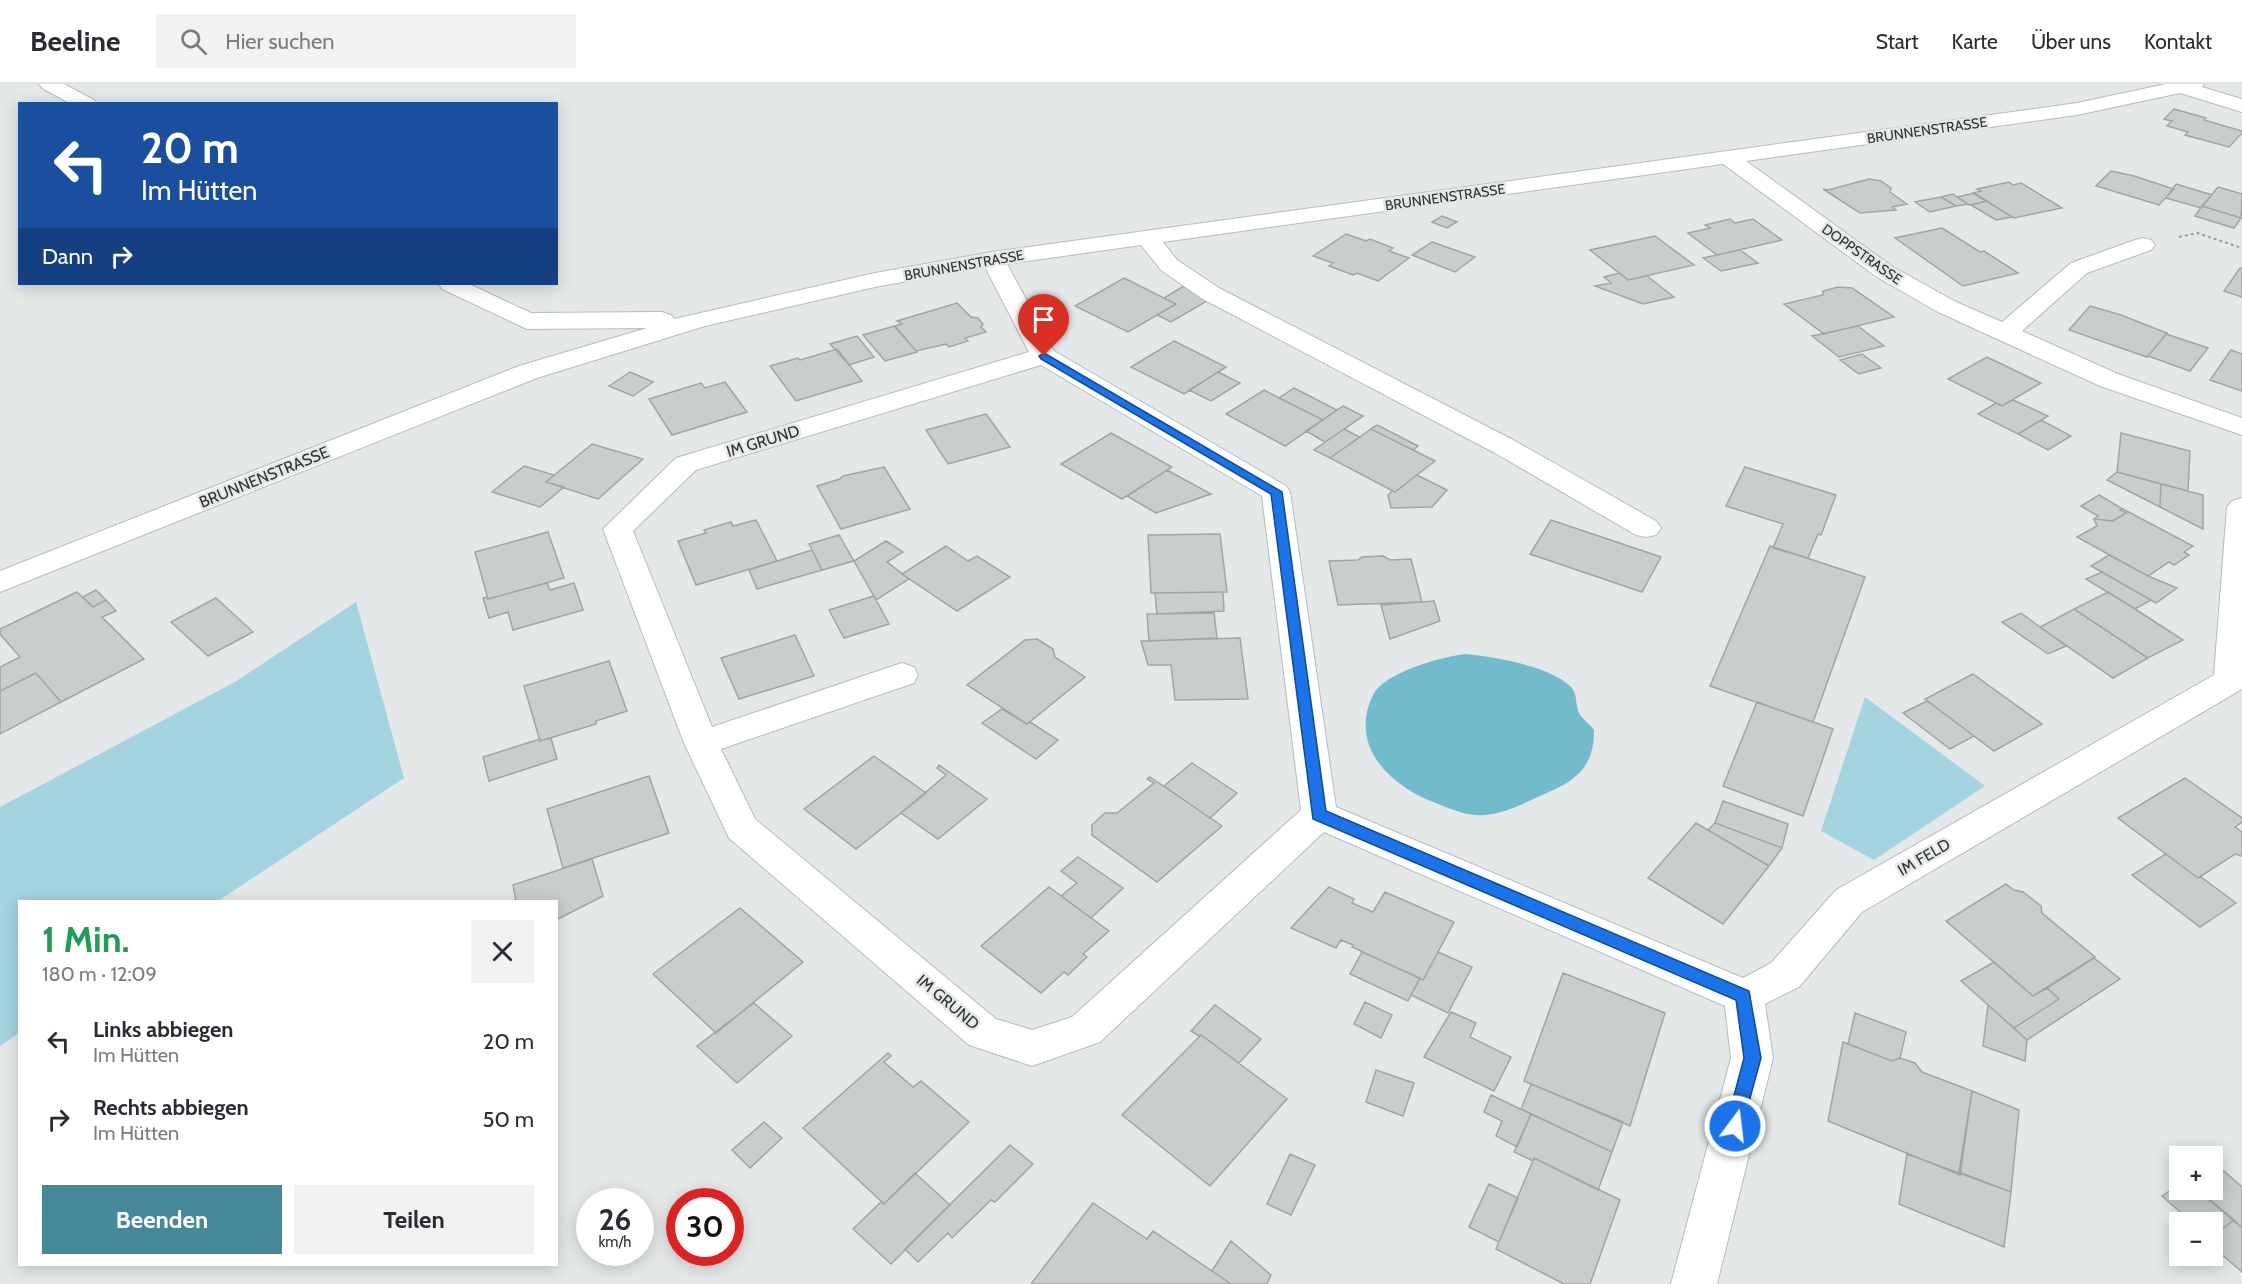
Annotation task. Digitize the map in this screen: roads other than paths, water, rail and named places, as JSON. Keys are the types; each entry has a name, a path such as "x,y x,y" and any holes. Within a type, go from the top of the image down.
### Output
{"street":[{"path":"49,84 83,102"},
{"path":"2189,86 2242,106"},
{"name":"BRUNNENSTRASSE","path":"0,582 528,372 698,320 875,280 992,259 2077,109 2189,86"},
{"name":"DOPPSTRASSE","path":"1728,158 1885,272 1947,307 2109,380 2242,427"},
{"path":"1147,238 1169,265 1210,293 1505,447 1646,528"},
{"path":"2006,333 2079,268 2143,245"},
{"path":"992,259 1044,356 1276,492 1319,815 1744,996 1752,1058 1694,1284"},
{"name":"BRUNNENSTRASSE","path":"453,285 527,321 698,320"},
{"path":"527,321 538,348 528,372"},
{"name":"IM GRUND","path":"1044,356 686,464 618,529 701,743 742,828 983,1032 1032,1048 1086,1030 1319,815"},
{"name":"IM FELD","path":"1744,996 1785,975 1849,901 2230,681 2242,507"},
{"path":"701,743 902,675"}]}
